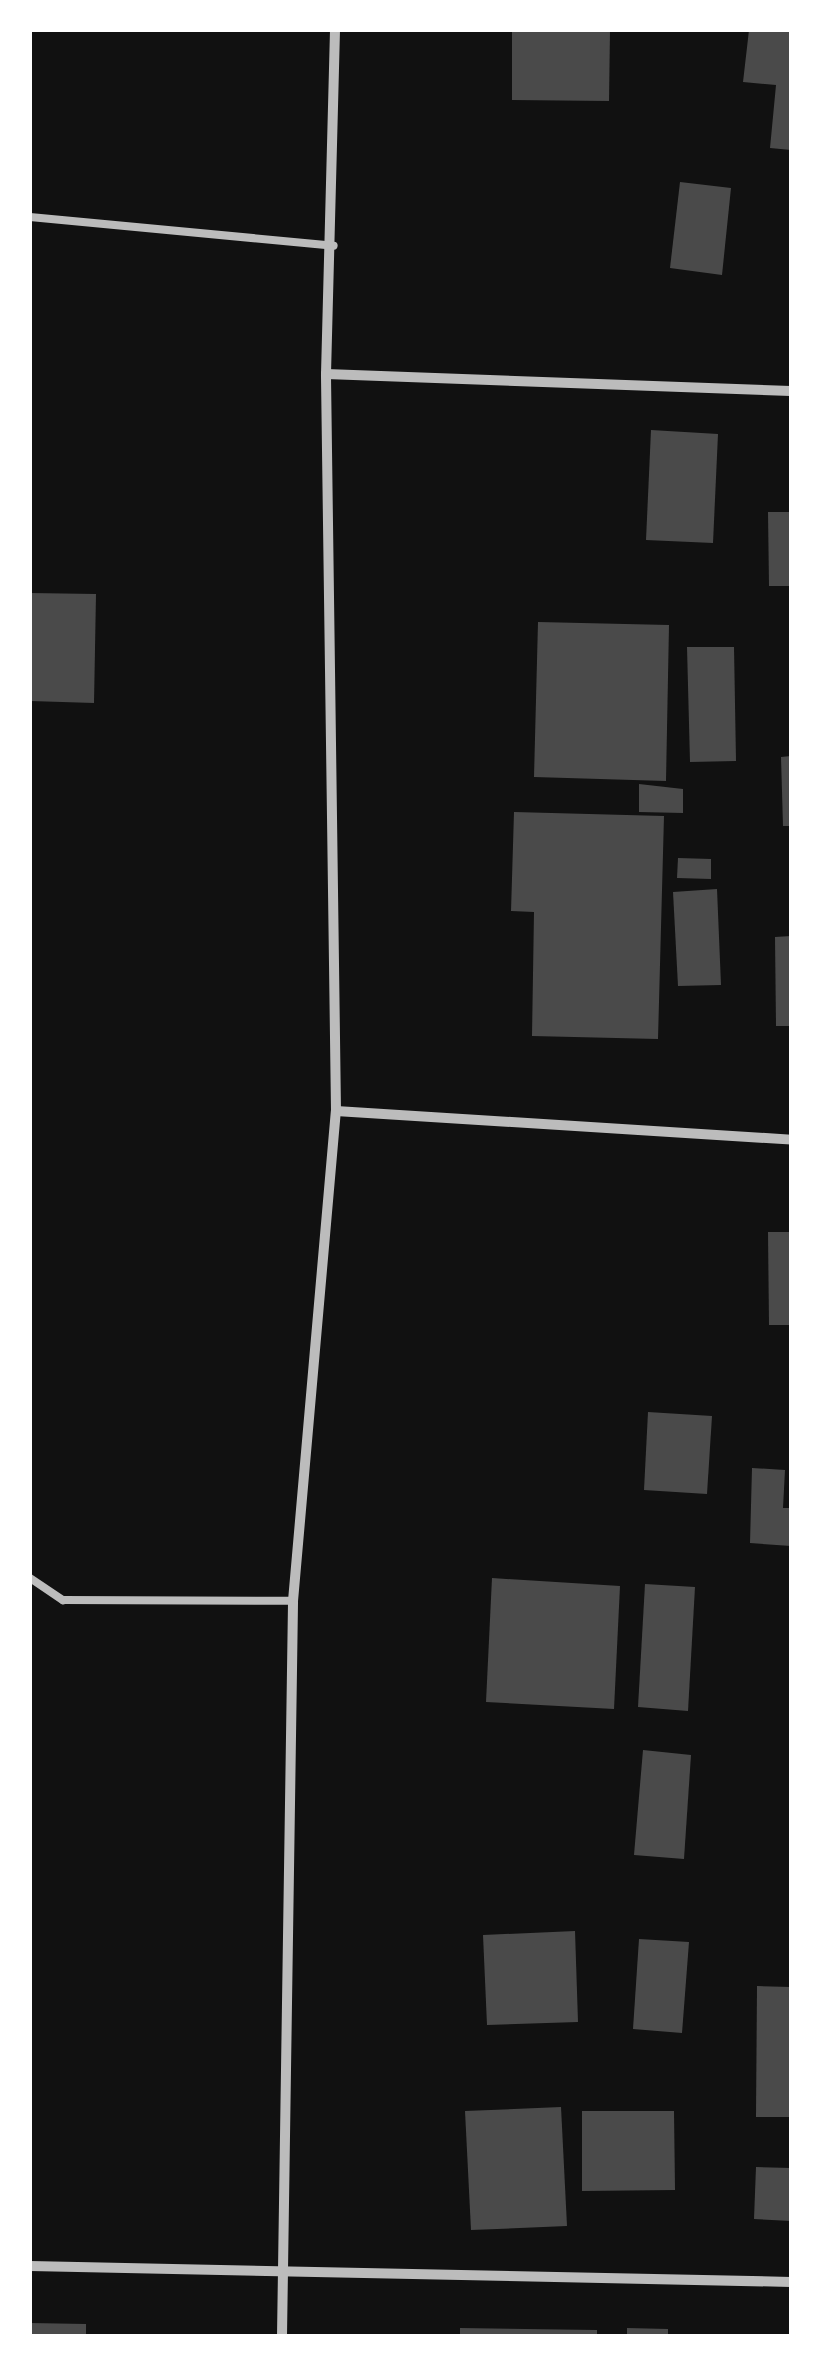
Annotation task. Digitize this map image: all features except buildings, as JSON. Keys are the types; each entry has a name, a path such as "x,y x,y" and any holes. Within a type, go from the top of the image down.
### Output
{"street":[{"path":"282,2336 293,1601 336,1110 326,374 334,246 335,30"},
{"path":"326,374 791,391"},
{"path":"336,1110 791,1140"},
{"path":"30,2266 284,2268 791,2282"}],"lane":[{"path":"30,217 334,246"},
{"path":"30,1578 63,1600 293,1601"}]}
